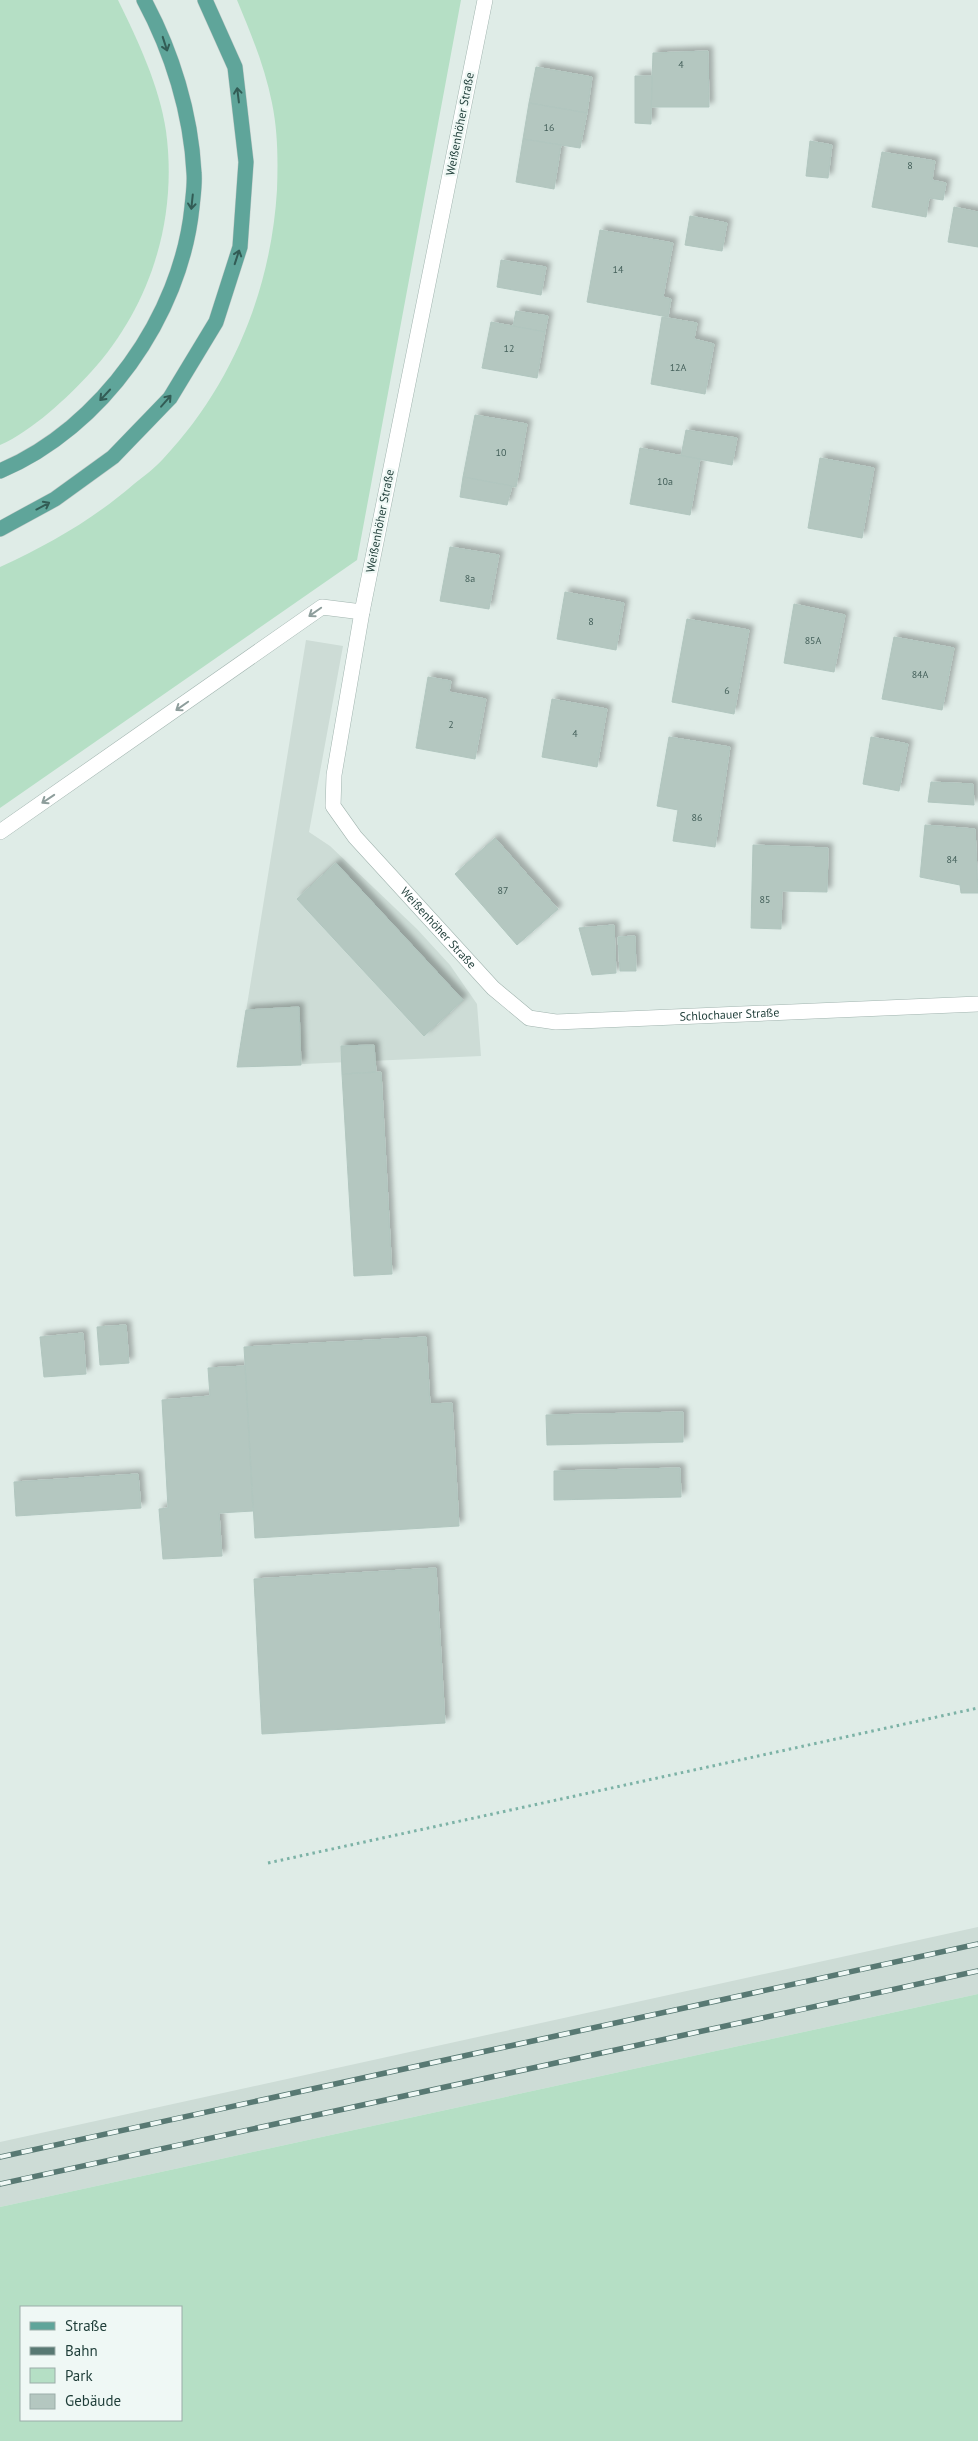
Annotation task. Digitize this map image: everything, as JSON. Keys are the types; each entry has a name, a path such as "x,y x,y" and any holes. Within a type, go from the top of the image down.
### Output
{"main road":[{"path":"0,471 12,466 68,430 106,394 134,357 159,317 178,272 190,224 195,175 190,129 160,30 144,0"},
{"path":"0,529 55,499 113,457 170,398 216,322 240,247 246,162 235,68 205,0"}],"street":[{"name":"Weißenhöher Straße","path":"485,0 362,612 334,775 334,806 355,837 493,988"},
{"path":"0,832 322,608 362,612"},
{"name":"Schlochauer Straße","path":"493,988 529,1018 556,1022 978,1004"}],"path":[{"path":"268,1864 978,1708"}],"shaded area":[{"path":"306,640 343,646 309,832 330,846 417,929 450,965 477,1004 481,1056 237,1067"},
{"path":"978,1927 978,1994 0,2207 0,2142"}],"green space":[{"path":"0,0 118,0 153,80 163,114 169,164 168,197 163,229 155,260 144,291 129,319 112,347 71,392 37,423 0,445"},
{"path":"237,0 461,0 357,560 0,808 0,567 53,540 86,520 118,497 160,462 187,431 209,400 228,368 244,335 256,300 266,264 273,227 277,190 276,136 274,114 266,76"},
{"path":"978,1994 978,2441 0,2441 0,2207"}],"building":[{"path":"708,51 709,107 651,107 653,53"},
{"path":"536,67 592,77 587,113 529,103"},
{"path":"635,76 652,76 651,124 635,123"},
{"path":"529,103 587,113 580,148 523,139"},
{"path":"523,139 561,145 554,189 516,182"},
{"path":"810,141 832,145 828,178 806,176"},
{"path":"882,152 935,161 932,180 946,183 943,200 929,198 926,217 872,207"},
{"path":"954,207 978,212 978,247 948,242"},
{"path":"690,216 727,223 722,251 685,245"},
{"path":"600,230 673,243 663,297 671,299 668,317 587,302"},
{"path":"501,260 546,267 541,295 497,287"},
{"path":"516,311 548,316 545,332 513,326"},
{"path":"662,317 697,323 694,339 714,344 705,394 651,384"},
{"path":"491,322 545,332 537,378 482,368"},
{"path":"475,415 527,424 516,487 463,477"},
{"path":"686,430 737,438 732,465 681,456"},
{"path":"640,448 700,459 690,515 630,504"},
{"path":"820,458 874,468 862,538 808,528"},
{"path":"463,477 512,486 507,505 460,497"},
{"path":"450,547 499,555 489,609 440,601"},
{"path":"565,592 624,603 616,650 557,639"},
{"path":"794,604 845,615 834,672 784,663"},
{"path":"687,619 749,630 734,714 672,702"},
{"path":"894,637 954,648 942,710 882,699"},
{"path":"428,677 451,681 449,692 486,699 475,759 416,748"},
{"path":"552,699 607,709 597,767 542,757"},
{"path":"669,737 730,747 715,847 673,841 678,810 657,806"},
{"path":"871,737 908,744 899,791 863,784"},
{"path":"931,782 973,784 974,805 928,802"},
{"path":"925,825 975,829 978,893 961,893 960,885 920,877"},
{"path":"495,838 558,909 517,945 455,874"},
{"path":"753,845 828,848 827,892 782,891 781,929 751,928"},
{"path":"336,863 463,1000 424,1036 297,899"},
{"path":"614,925 616,973 592,975 579,928"},
{"path":"635,936 636,971 620,971 618,937"},
{"path":"299,1007 301,1065 237,1067 246,1010"},
{"path":"374,1045 376,1072 342,1074 341,1046"},
{"path":"381,1072 392,1274 354,1276 342,1074"},
{"path":"126,1325 129,1363 100,1365 97,1327"},
{"path":"83,1333 86,1374 44,1377 40,1337"},
{"path":"426,1337 430,1404 452,1403 459,1526 255,1538 244,1347"},
{"path":"245,1366 253,1511 219,1513 222,1556 163,1559 159,1509 168,1508 162,1400 210,1396 208,1368"},
{"path":"683,1412 683,1442 547,1445 546,1415"},
{"path":"680,1468 681,1497 554,1500 554,1471"},
{"path":"138,1474 141,1508 16,1516 14,1482"},
{"path":"436,1568 445,1723 262,1734 254,1579"}],"railway":[{"path":"0,2157 978,1944"},
{"path":"0,2184 978,1971"}]}
